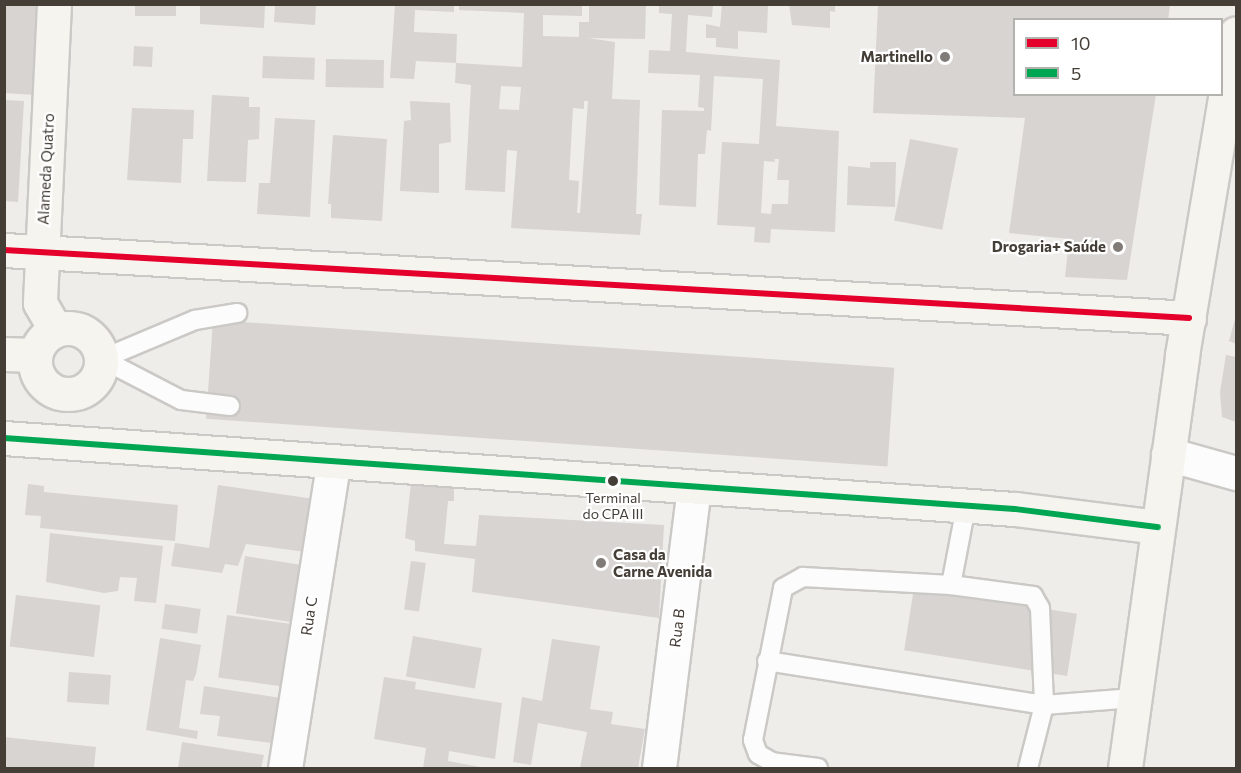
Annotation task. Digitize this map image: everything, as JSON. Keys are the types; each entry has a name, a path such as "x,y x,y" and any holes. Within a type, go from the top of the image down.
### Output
{"main road":[{"name":"Alameda Quatro","path":"54,4 40,303 55,329"},
{"path":"1125,768 1168,454 1236,33"},
{"path":"4,250 1189,318"},
{"path":"76,328 86,332 99,348 102,359 101,370 88,388 78,393 60,393 38,377 20,354 38,344 55,329 76,328"},
{"path":"55,443 60,393"},
{"path":"4,438 333,464 966,506 1158,527"}],"street":[{"path":"1168,454 1236,473"},
{"name":"Rua C","path":"285,768 333,464"},
{"name":"Rua B","path":"659,768 694,487"}],"lane":[{"path":"102,359 195,320 237,313"},
{"path":"102,359 181,400 230,406"},
{"path":"951,585 966,506"},
{"path":"818,768 772,762 758,754 753,740 783,588 803,577 951,585 1033,596 1038,602 1044,705 1028,768"},
{"path":"767,661 1044,705 1134,698"}],"building":[{"path":"4,4 39,4 34,95 4,93"},
{"path":"135,4 176,4 176,16 135,16"},
{"path":"200,4 265,4 264,28 200,24"},
{"path":"395,4 454,4 454,12 415,10 414,32 457,34 456,63 416,61 414,79 390,78"},
{"path":"459,4 582,4 582,16 543,15 543,36 579,37 579,22 589,22 589,4 646,4 645,39 588,38 615,42 612,99 640,100 636,214 642,214 640,235 511,228 517,151 507,150 505,192 465,190 471,85 455,83 456,63 522,67 524,13 459,10","holes":["501,86 521,87 519,110 499,109","584,101 588,101 580,213 577,213 579,181 569,180 573,108 584,109"]},
{"path":"659,4 713,4 712,17 688,15 686,52 780,60 776,126 839,131 835,232 771,229 770,243 754,242 755,227 717,225 722,142 759,144 763,79 714,76 711,131 707,130 705,154 698,154 696,207 659,205 662,110 704,111 704,108 698,107 700,75 648,73 649,50 670,51 672,14 659,13","holes":["774,159 779,159 777,180 789,180 788,204 772,204 771,214 761,213 764,161 775,162"]},
{"path":"722,4 768,4 767,33 738,31 738,49 716,47 716,38 706,38 706,24 720,27"},
{"path":"789,4 835,4 835,12 830,11 830,28 792,25"},
{"path":"275,5 316,5 315,25 274,22"},
{"path":"878,5 1170,5 1168,18 1013,18 1013,96 1156,96 1127,280 1065,277 1069,239 1009,233 1025,118 873,113"},
{"path":"134,46 153,47 152,67 133,66"},
{"path":"263,56 315,58 314,80 262,78"},
{"path":"326,59 384,60 384,88 326,87"},
{"path":"212,95 249,97 249,107 260,107 259,139 248,140 246,182 207,181"},
{"path":"4,100 24,101 18,202 4,201"},
{"path":"410,101 450,103 451,142 439,144 439,193 400,191 404,121 411,120"},
{"path":"132,108 194,110 193,139 183,139 181,183 127,180"},
{"path":"275,118 315,120 310,217 257,214 259,183 270,183"},
{"path":"333,135 387,139 382,221 331,218 331,204 328,204"},
{"path":"910,139 958,148 942,230 894,220"},
{"path":"870,162 896,162 895,207 847,205 848,166 870,168"},
{"path":"1236,315 1236,344 1229,341"},
{"path":"213,320 894,368 887,466 206,419"},
{"path":"1226,355 1236,357 1236,422 1222,417 1220,392"},
{"path":"411,483 454,486 454,501 448,501 444,544 476,546 479,515 664,525 659,618 472,592 475,559 415,551 415,541 405,538"},
{"path":"28,484 44,486 44,492 178,505 175,541 40,528 41,516 25,515"},
{"path":"218,485 321,500 313,553 246,544 238,566 225,564 222,573 171,566 175,543 209,548"},
{"path":"50,533 163,546 156,603 134,601 137,578 120,577 118,591 104,593 46,582"},
{"path":"245,556 316,567 307,625 236,613"},
{"path":"411,561 426,563 419,612 404,610"},
{"path":"914,588 1077,614 1067,676 904,650"},
{"path":"16,595 100,605 94,657 10,647"},
{"path":"165,604 201,609 197,634 162,629"},
{"path":"227,615 325,629 316,691 218,677"},
{"path":"413,636 482,648 475,689 406,676"},
{"path":"160,638 201,645 193,681 186,680 179,728 198,731 197,739 146,730"},
{"path":"552,639 600,646 590,709 613,712 611,724 645,729 638,768 580,768 587,732 538,723 531,765 513,762 522,697 542,701"},
{"path":"69,672 111,675 109,705 67,702"},
{"path":"384,677 416,682 415,689 502,703 495,759 449,751 448,761 486,768 423,768 426,748 374,739"},
{"path":"204,686 287,699 281,744 217,736 220,716 200,714"},
{"path":"4,737 96,747 94,768 4,768"},
{"path":"182,742 264,755 261,768 178,768"}],"transit line":[{"name":"10","path":"4,250 1189,318"},
{"name":"5","path":"4,438 1015,509 1158,527"}],"place":[{"name":"Martinello","path":"945,57"},
{"name":"Drogaria+ Saúde","path":"1118,247"},
{"name":"Terminal do CPA III","path":"613,481"},
{"name":"Casa da Carne Avenida","path":"601,563"}]}
